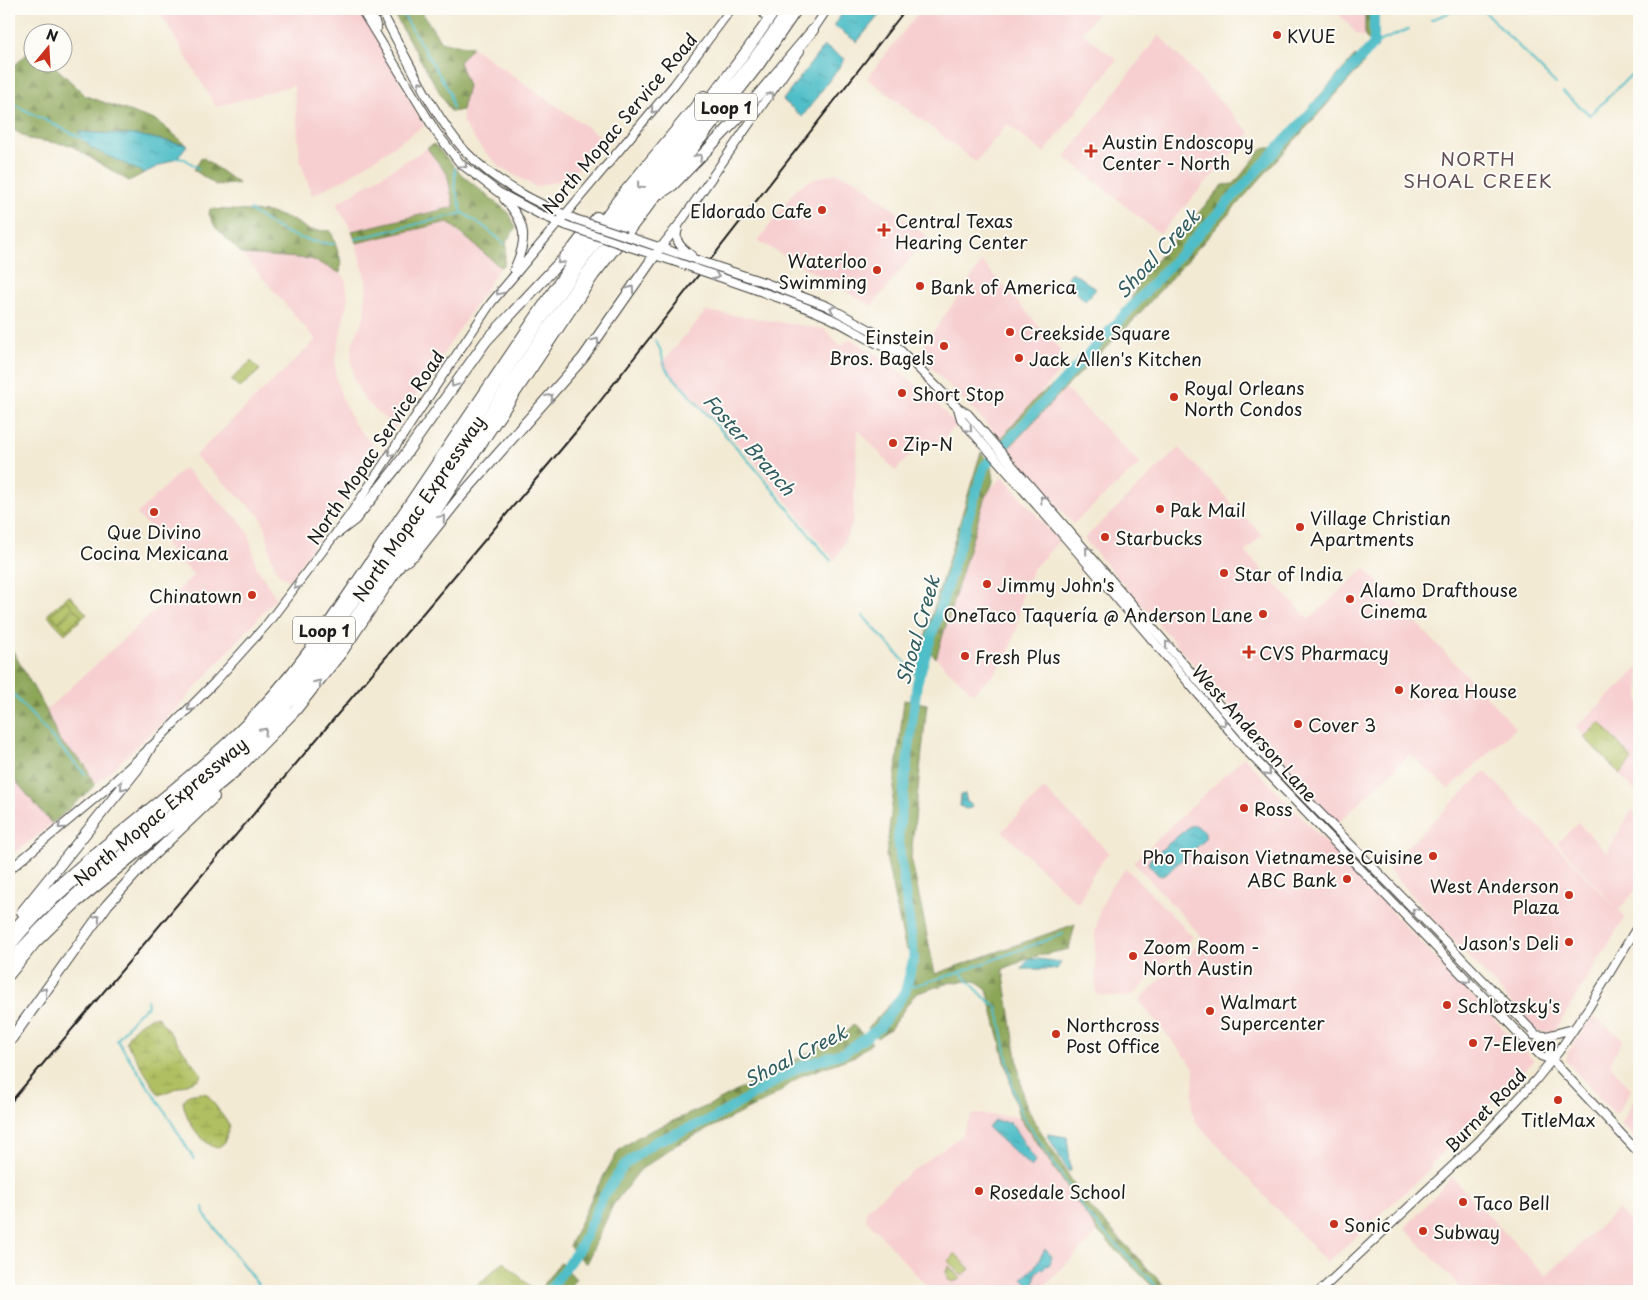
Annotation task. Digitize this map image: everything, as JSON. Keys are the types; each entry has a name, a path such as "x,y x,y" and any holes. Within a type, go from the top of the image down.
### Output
{"highway":[{"path":"9,947 67,887 233,748 300,675 337,626 577,269 620,210 727,78 776,9"},
{"path":"9,963 60,907 241,754 307,683 346,631 591,266 735,83 788,9"},
{"name":"North Mopac Expressway","path":"9,975 35,943 77,902 237,770 278,730 318,683 342,652 579,296 650,201 758,66 798,9"},
{"name":"North Mopac Expressway","path":"9,933 62,881 229,741 296,668 337,612 547,298 617,201 702,99 767,10"},
{"path":"650,201 673,185 742,114 813,30"},
{"path":"338,532 355,519 395,469 486,341 573,248 602,211 617,201"},
{"path":"398,566 414,555 444,516 571,372 598,338 654,252"},
{"path":"9,933 24,910 138,768 150,748"},
{"path":"9,1042 107,905 133,875 218,792 237,770"}],"main road":[{"path":"361,9 448,149 460,163 498,192 520,219 524,240 520,257 509,279"},
{"path":"370,9 381,40"},
{"name":"West Anderson Lane","path":"380,9 428,97 468,153 504,183 524,196 564,214 651,244 654,252 676,262 823,315 887,350 903,354"},
{"name":"North Mopac Service Road","path":"9,870 117,779 150,748 208,690 267,624 338,532 445,369 509,279 674,85 731,9"},
{"path":"654,252 680,223 753,121 827,9"},
{"name":"West Anderson Lane","path":"498,192 568,226 654,252 697,260 819,302 861,323 892,342 958,408 968,414 989,445 1004,462 1015,481 1244,749 1541,1056 1552,1060"},
{"path":"680,223 676,237 685,251 697,260"},
{"name":"West Anderson Lane","path":"1004,462 1022,475 1251,742 1548,1047 1552,1060 1639,1153"},
{"path":"1015,481 1022,475"},
{"path":"1149,636 1155,629"},
{"path":"1287,792 1297,797 1318,818 1326,818"},
{"path":"1346,853 1352,846"},
{"name":"Burnet Road","path":"1320,1291 1478,1142 1552,1060 1589,1007 1639,924"},
{"path":"1445,956 1451,949"},
{"path":"1534,1034 1546,1036 1573,1029"}],"shaded area":[{"path":"158,9 360,9 424,126 343,180 312,195 300,160 294,85 216,107"},
{"path":"921,9 1100,9 1082,33 1117,60 1044,153 1007,124 976,162 867,78"},
{"path":"1334,9 1365,9 1365,37 1358,35"},
{"path":"1159,35 1250,133 1160,234 1065,157"},
{"path":"472,47 604,139 570,177 536,187 500,167 481,148 463,123 462,110 468,86 459,62"},
{"path":"427,148 447,174 454,208 352,231 336,204"},
{"path":"836,173 858,181 928,237 872,306 758,241 798,187 811,180"},
{"path":"449,222 500,267 395,428 365,400 355,382 351,360 353,342 364,317 367,285 356,243"},
{"path":"242,254 311,259 345,277 348,297 335,360 336,378 341,395 354,424 378,451 289,581 278,573 271,557 266,529 260,516 195,456 316,340"},
{"name":"Creekside Square","path":"982,262 1069,360 1001,439 918,354"},
{"path":"706,311 824,329 841,346 851,339 881,358 924,391 957,425 936,445 927,438 895,471 858,429 853,522 835,561 753,460 661,364"},
{"path":"1065,388 1140,464 1073,524 1009,448"},
{"path":"1179,448 1262,535 1245,552 1309,619 1365,568 1516,728 1449,789 1410,754 1339,822 1336,822 1223,698 1084,539"},
{"path":"184,468 240,521 249,534 256,566 276,598 176,710 95,785 85,765 59,740 46,710 194,575 137,514"},
{"path":"1003,477 1059,541 1032,570 1022,596 1016,631 1008,654 994,674 973,693 936,658 985,497"},
{"path":"1639,508 1639,528 1629,517"},
{"path":"1639,668 1639,796 1576,727"},
{"path":"1244,757 1534,1061 1432,1163 1429,1170 1327,1263 1195,1121 1192,1110 1194,1068 1139,1000 1204,939 1133,862"},
{"name":"West Anderson Plaza","path":"1485,771 1625,917 1554,1032 1538,1032 1386,867"},
{"path":"9,773 52,824 9,858"},
{"path":"1044,789 1109,852 1091,877 1078,904 1002,831"},
{"path":"1632,809 1639,817 1639,886 1619,910 1557,843 1578,823 1607,853"},
{"path":"1126,868 1193,937 1130,997 1096,995 1095,934 1100,910 1110,888"},
{"path":"1593,1016 1623,1039 1610,1064 1631,1090 1618,1112 1614,1114 1566,1061 1568,1052"},
{"path":"1636,1096 1639,1098 1639,1143 1621,1124"},
{"name":"Rosedale School","path":"972,1115 1019,1117 1098,1232 1039,1291 931,1291 865,1218 867,1209 909,1173 960,1137"},
{"path":"1452,1177 1546,1276 1618,1209 1639,1231 1639,1291 1464,1291 1405,1228"}],"green space":[{"path":"391,9 420,9 441,42 472,47 459,62 468,86 462,110 451,112"},
{"path":"1365,9 1379,9 1377,49 1365,37"},
{"path":"1356,55 1364,63 1130,324 1065,388 1009,448 1001,439 1037,397 1063,378 1130,302 1140,279 1223,185 1234,184 1263,148 1273,148"},
{"path":"22,59 22,72 61,72 86,96 157,121 187,145 137,135 79,132 91,148 144,173 129,181 70,145 29,139 9,127 9,71"},
{"path":"434,144 463,176 509,213 516,228 507,240 504,265 500,267 448,222 356,243 352,231 454,207 447,174 427,148"},
{"path":"202,157 239,184 216,185 194,170"},
{"path":"210,209 268,212 293,220 309,230 331,231 341,261 340,273 311,259 242,254 216,228 209,214"},
{"path":"251,361 260,370 240,388 231,380"},
{"path":"981,452 992,469 992,484 985,497 936,658 923,644"},
{"path":"69,595 87,614 65,634 47,615"},
{"path":"67,600 73,607 58,622 51,614"},
{"path":"75,609 81,616 66,630 59,623"},
{"path":"9,644 46,710 59,740 85,765 95,785 52,824 9,773"},
{"path":"904,700 927,704 911,857 935,974 1075,924 1069,949 1032,957 1003,969 1023,1097 1033,1119 1086,1203 1169,1291 1157,1291 1098,1232 1019,1117 987,989 976,981 952,982 915,994 890,1029 877,1038 868,1028 903,990 912,956 905,947 886,857"},
{"path":"1600,722 1632,759 1620,774 1584,737"},
{"path":"157,1016 202,1075 199,1079 159,1095 126,1042 131,1032 138,1025 147,1019"},
{"path":"853,1025 872,1043 855,1056 801,1076 769,1099 676,1145 640,1170 613,1205 586,1264 569,1246 596,1189 619,1150 639,1136 716,1102 844,1034"},
{"path":"207,1094 230,1126 224,1143 217,1148 205,1141 194,1129 185,1109 183,1102 188,1095"},
{"path":"955,1253 970,1269 962,1276 948,1261"},
{"path":"503,1262 535,1291 471,1291"},
{"path":"560,1262 576,1279 566,1291 539,1291"},
{"path":"949,1266 961,1279 953,1282 947,1279 946,1271"}],"water":[{"path":"845,9 884,9 857,42 834,26"},
{"path":"824,46 845,59 802,117 783,100"},
{"path":"78,132 137,135 187,145 178,157 144,173 91,148"},
{"path":"1072,272 1096,289 1085,301 1065,281"},
{"path":"965,794 967,802 972,805 971,808 966,809 960,806 961,795"},
{"path":"1196,825 1205,833 1205,840 1163,876 1158,875 1148,864 1150,859 1190,826"},
{"path":"1030,958 1061,962 1057,969 1021,969"},
{"path":"994,1121 1010,1122 1036,1161 1031,1167 988,1128"},
{"path":"1047,1134 1067,1137 1071,1171 1068,1171"},
{"path":"1045,1249 1051,1255 1050,1264 1036,1272 1033,1291 1029,1291 1024,1285 1027,1283 1022,1278 1034,1268"}],"waterway":[{"path":"400,9 449,91 453,109"},
{"name":"Shoal Creek","path":"549,1291 580,1247 602,1199 624,1165 655,1142 714,1118 799,1067 845,1052 879,1028 905,992 914,957 898,839 917,683 984,467 1374,44 1374,9"},
{"path":"1431,20 1458,9"},
{"path":"1482,9 1556,84"},
{"path":"1374,44 1409,29"},
{"path":"1563,92 1590,115 1639,67"},
{"name":"Foster Branch","path":"9,102 87,141"},
{"name":"Foster Branch","path":"175,158 185,159 199,169"},
{"path":"455,168 455,187 462,212"},
{"name":"Foster Branch","path":"250,210 289,234 310,241 334,244"},
{"name":"Foster Branch","path":"355,239 463,213 505,244"},
{"name":"Foster Branch","path":"655,340 666,369 755,468 831,561"},
{"name":"Foster Branch","path":"863,616 914,672 917,683"},
{"path":"9,690 85,774"},
{"path":"960,972 1063,934"},
{"path":"906,988 960,972 984,997 997,1007 1013,1089 1022,1115 1087,1214 1161,1291"},
{"path":"147,1000 148,1006 137,1014 117,1040 194,1159"},
{"path":"203,1207 204,1214 263,1291"}],"railway":[{"path":"9,1104 580,427 906,9"}],"place":[{"name":"KVUE","path":"1277,35"},
{"name":"Austin Endoscopy Center - North","path":"1091,151"},
{"name":"Eldorado Cafe","path":"822,210"},
{"name":"Central Texas Hearing Center","path":"884,230"},
{"name":"Waterloo Swimming","path":"877,270"},
{"name":"Bank of America","path":"920,286"},
{"name":"Creekside Square","path":"1010,332"},
{"name":"Einstein Bros. Bagels","path":"944,346"},
{"name":"Jack Allen's Kitchen","path":"1019,358"},
{"name":"Short Stop","path":"902,393"},
{"name":"Royal Orleans North Condos","path":"1174,397"},
{"name":"Zip-N","path":"893,443"},
{"name":"Pak Mail","path":"1160,509"},
{"name":"Que Divino Cocina Mexicana","path":"154,512"},
{"name":"Village Christian Apartments","path":"1300,527"},
{"name":"Starbucks","path":"1105,537"},
{"name":"Star of India","path":"1224,573"},
{"name":"Jimmy John's","path":"987,584"},
{"name":"Chinatown","path":"252,595"},
{"name":"Alamo Drafthouse Cinema","path":"1350,599"},
{"name":"OneTaco Taquería @ Anderson Lane","path":"1263,614"},
{"name":"CVS Pharmacy","path":"1249,652"},
{"name":"Fresh Plus","path":"965,656"},
{"name":"Korea House","path":"1399,690"},
{"name":"Cover 3","path":"1298,724"},
{"name":"Ross","path":"1244,808"},
{"name":"Pho Thaison Vietnamese Cuisine","path":"1433,856"},
{"name":"ABC Bank","path":"1347,879"},
{"name":"West Anderson Plaza","path":"1569,895"},
{"name":"Jason's Deli","path":"1569,942"},
{"name":"Zoom Room - North Austin","path":"1133,956"},
{"name":"Schlotzsky's","path":"1447,1005"},
{"name":"Walmart Supercenter","path":"1210,1011"},
{"name":"Northcross Post Office","path":"1056,1034"},
{"name":"7-Eleven","path":"1473,1043"},
{"name":"TitleMax","path":"1558,1100"},
{"name":"Rosedale School","path":"979,1191"},
{"name":"Taco Bell","path":"1463,1202"},
{"name":"Sonic","path":"1334,1224"},
{"name":"Subway","path":"1423,1231"}],"district":[{"name":"NORTH SHOAL CREEK","path":"1478,169"}]}
